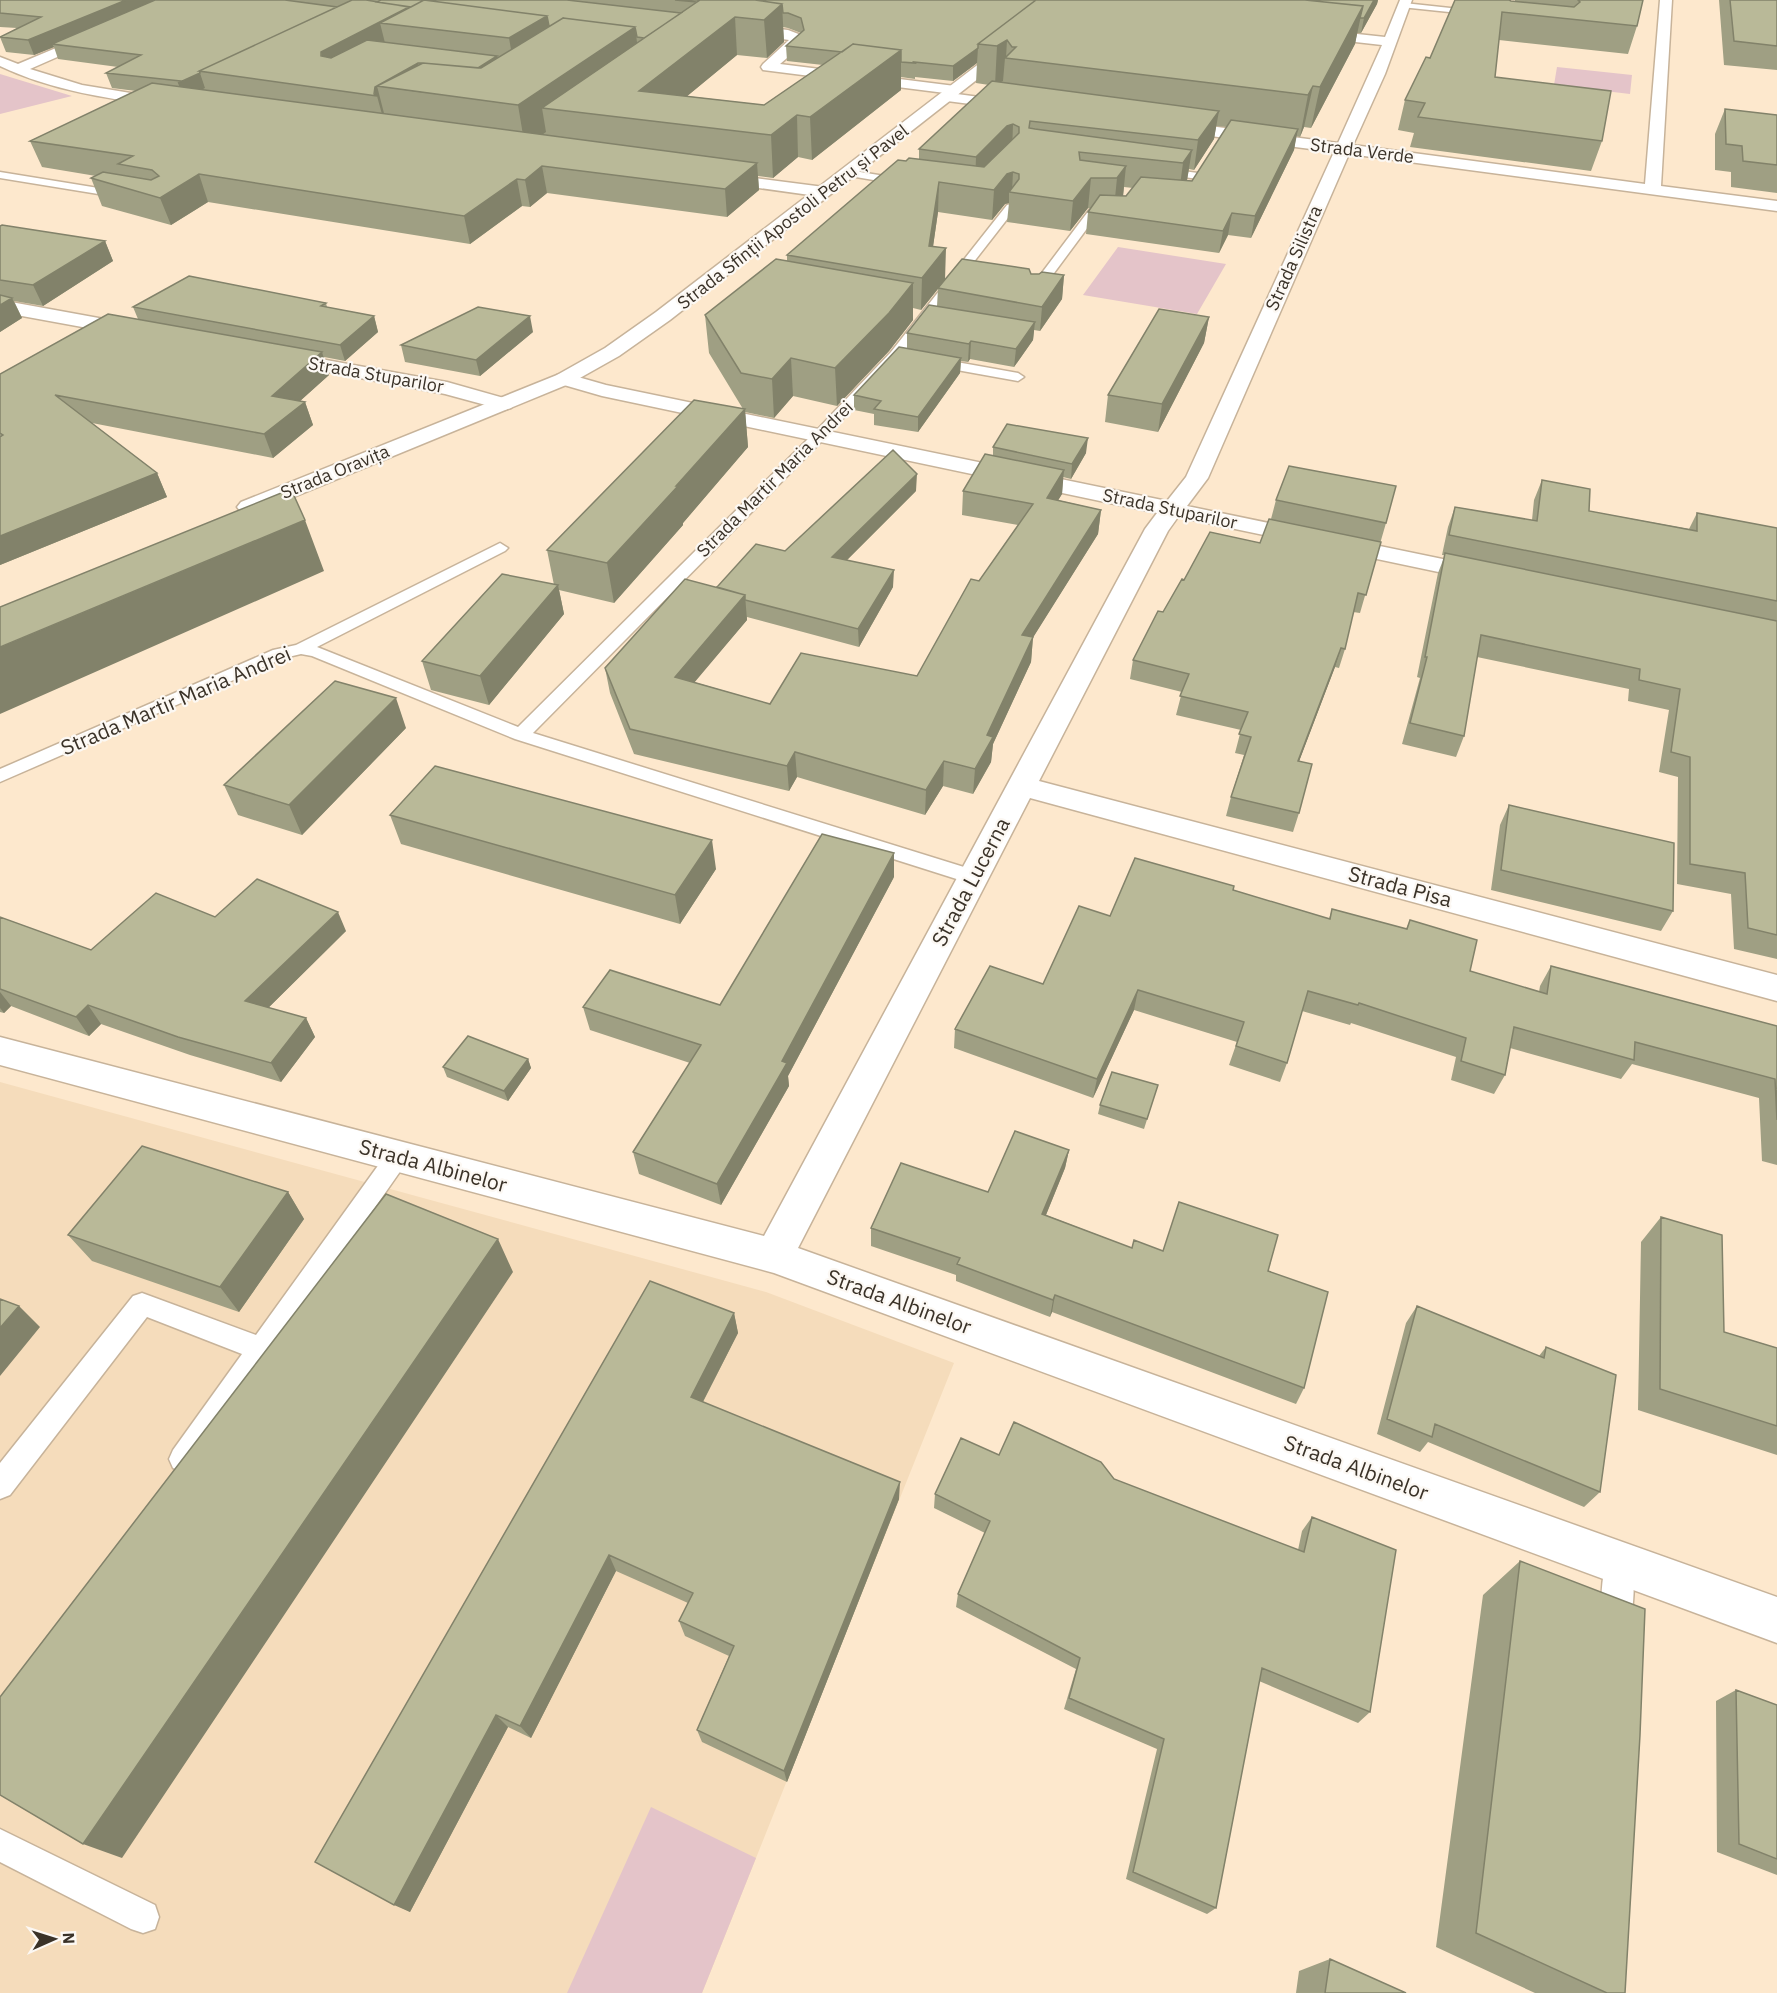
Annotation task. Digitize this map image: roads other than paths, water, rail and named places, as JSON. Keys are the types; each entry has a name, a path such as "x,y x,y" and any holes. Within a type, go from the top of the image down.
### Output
{"street":[{"path":"16,70 181,0"},
{"path":"1653,189 1666,0"},
{"path":"1039,2 1060,2 1075,6"},
{"name":"Strada Sfinții Apostoli Petru și Pavel","path":"504,404 564,379 612,352 663,316 1024,36 1060,2"},
{"name":"Strada Silistra","path":"1172,510 1197,478 1288,269 1378,74 1405,3"},
{"path":"725,28 788,34 796,39 796,43 768,67 951,93 1036,109"},
{"path":"1297,32 1389,42"},
{"path":"0,61 16,70 93,92 185,106"},
{"name":"Strada Verde","path":"1152,124 1222,137 1344,148 1777,206"},
{"path":"695,175 824,192"},
{"path":"0,306 152,334"},
{"name":"Strada Stuparilor","path":"268,356 447,388 504,404"},
{"name":"Strada Stuparilor","path":"564,379 602,390 1512,580"},
{"name":"Strada Oravița","path":"228,516 504,404"},
{"name":"Strada Lucerna","path":"774,1256 1157,529 1172,510"},
{"name":"Strada Pisa","path":"1023,786 1777,988"},
{"name":"Strada Albinelor","path":"0,1051 774,1256 1777,1620"}],"lane":[{"path":"1405,3 1493,14"},
{"path":"1151,169 1198,176"},
{"path":"848,173 919,184"},
{"path":"0,175 139,198"},
{"name":"Strada Martir Maria Andrei","path":"521,735 820,435 906,357 925,317 1011,207"},
{"path":"1034,293 1094,211 1118,214 1123,207"},
{"path":"906,357 1018,377"},
{"path":"301,649 500,548"},
{"name":"Strada Martir Maria Andrei","path":"0,776 279,654 301,649 316,652 521,735 973,877"},
{"path":"172,1476 398,1156"},
{"path":"0,1485 142,1304 261,1349"},
{"path":"1615,1659 1619,1564"},
{"path":"0,1845 143,1917"}]}
